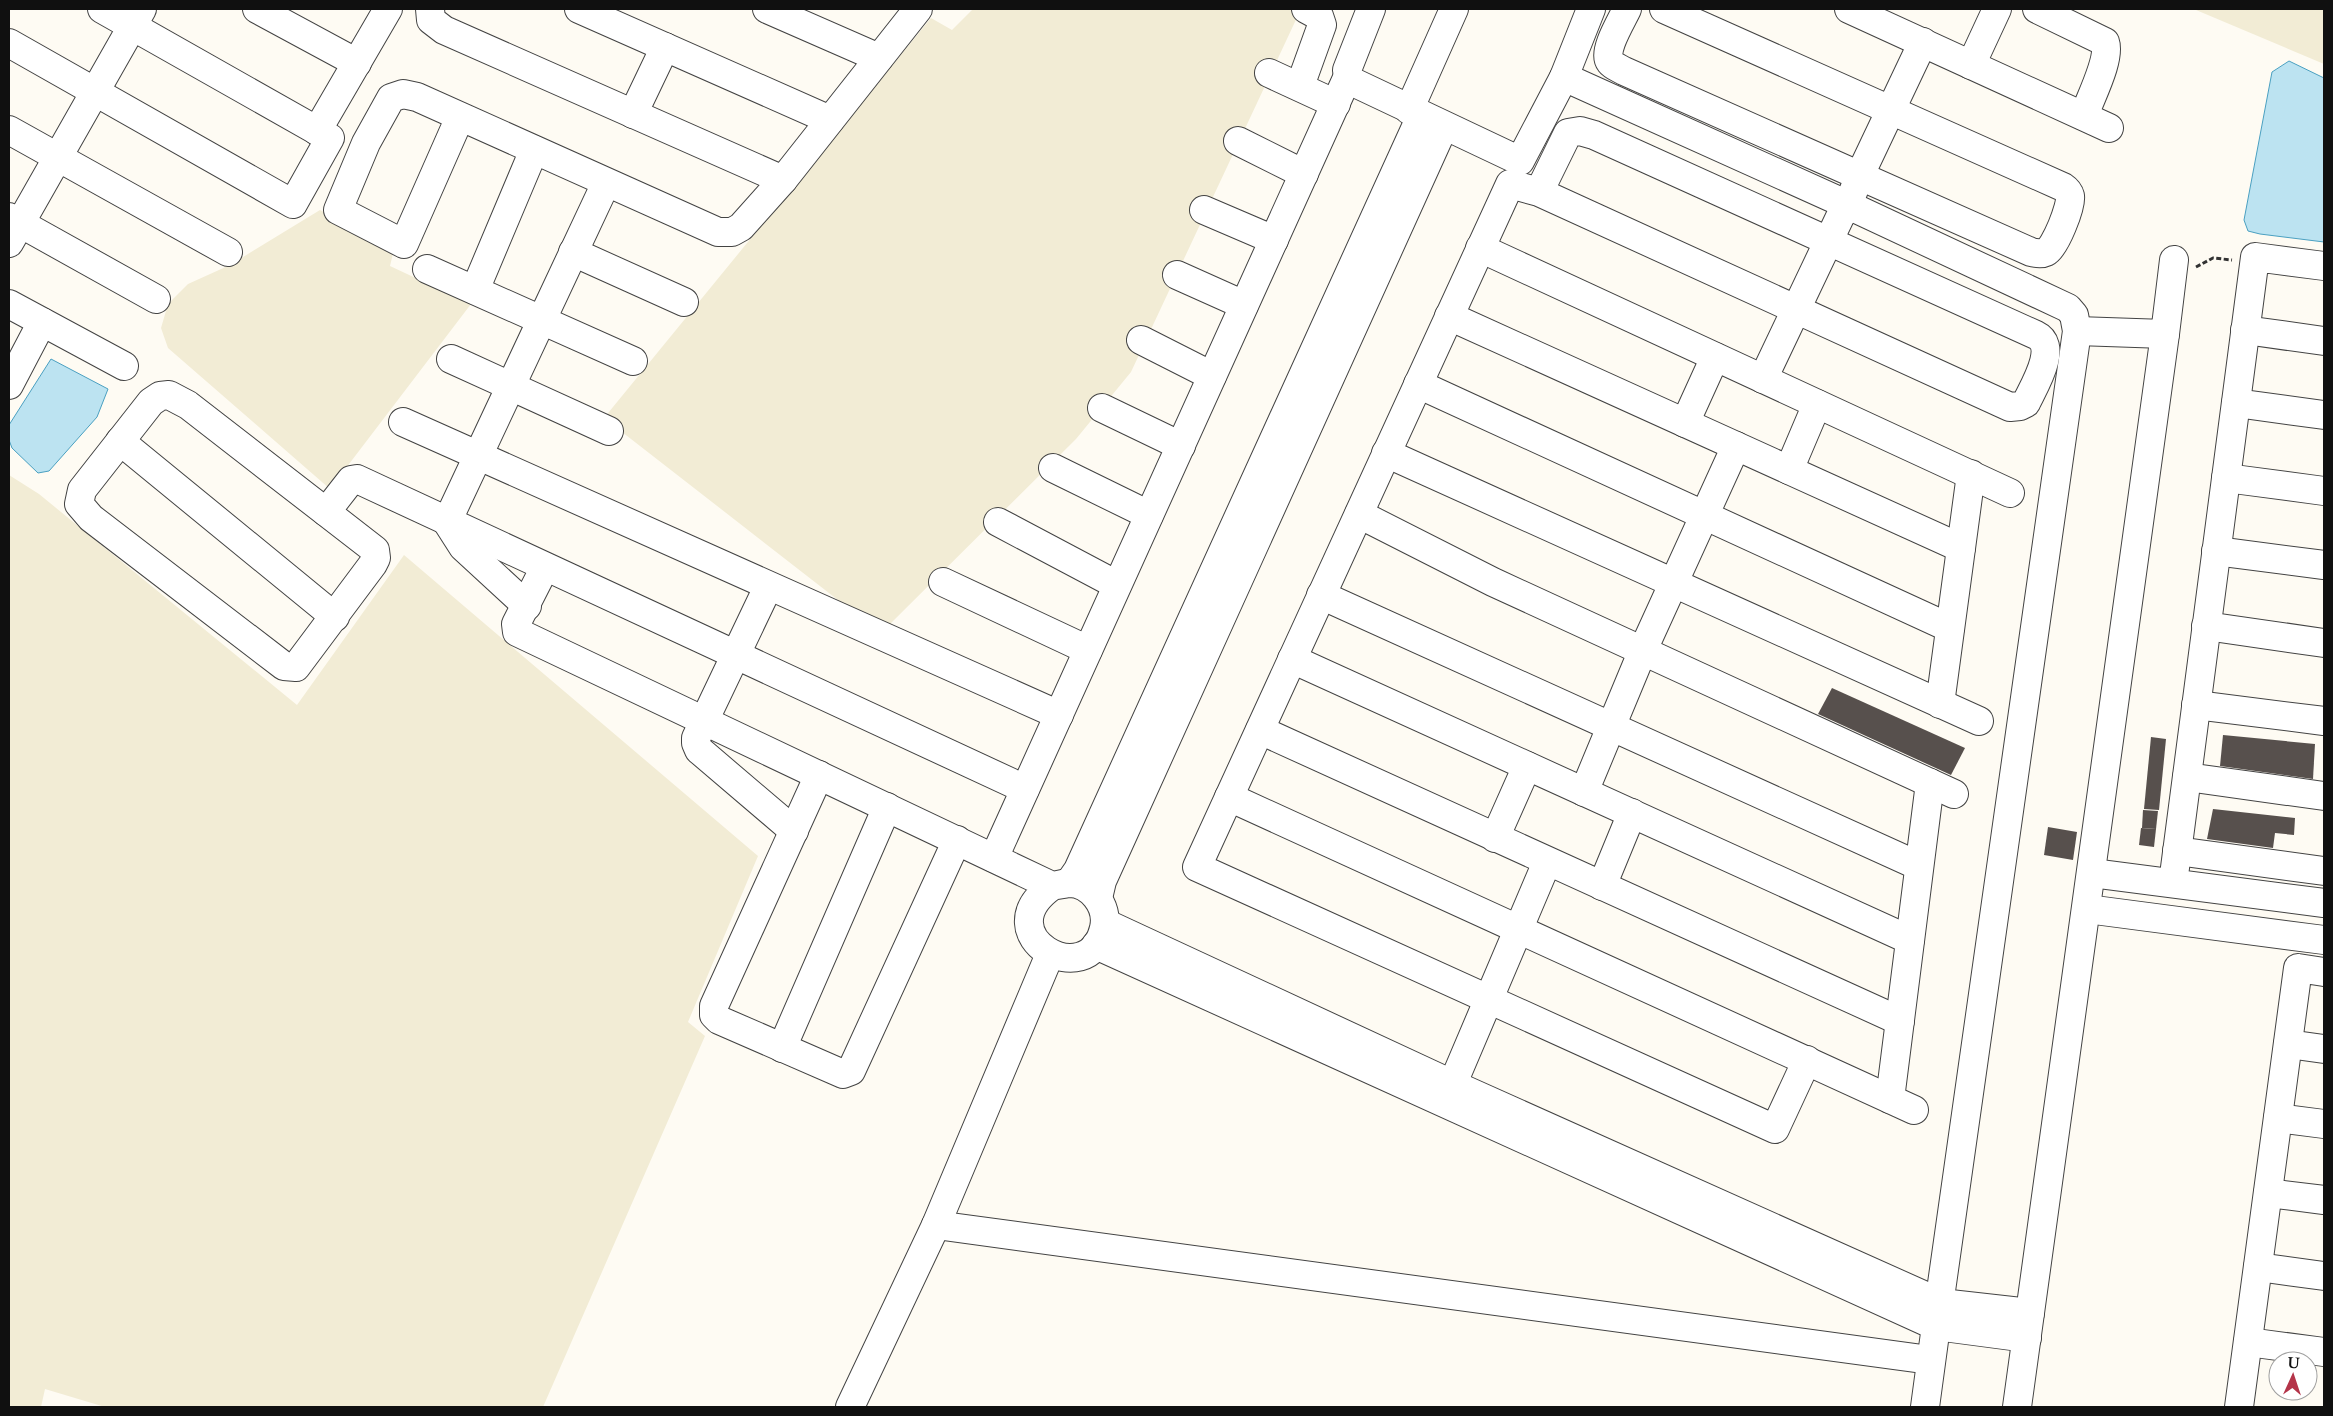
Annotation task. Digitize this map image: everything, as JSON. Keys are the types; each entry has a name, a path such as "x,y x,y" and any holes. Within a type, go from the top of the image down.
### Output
{"street":[{"path":"9,43 292,204 330,138 137,17 102,9"},
{"path":"257,9 357,63"},
{"path":"318,131 388,9"},
{"path":"430,9 431,20 444,30 783,180"},
{"path":"767,9 879,58"},
{"path":"460,117 404,244 338,210 366,143 391,98 397,95 410,94 718,232 728,233 740,227 783,180 918,9"},
{"path":"1300,86 1322,25 1319,16 1306,9"},
{"path":"1371,9 1347,70 1348,76 1353,82 1520,161 1564,78 1591,9"},
{"path":"1425,117 1078,870 1061,885 1038,896 1030,911 1030,928 1037,944 1050,954 1066,958 1083,955 1100,922 1102,881 1425,117 1454,9"},
{"path":"1627,9 1608,48 1607,56 1610,63 1643,81 2030,252 2046,252 2051,249 2061,228 2070,201 2069,193 2064,187 1664,9"},
{"path":"1972,65 1997,9"},
{"path":"2037,9 2105,42 2107,50 2105,62 2084,116"},
{"path":"582,10 830,120"},
{"path":"1864,12 1923,42 2110,128"},
{"path":"137,17 58,157 13,228 156,299"},
{"path":"1763,379 1828,242 1848,205 1859,177 1923,42"},
{"path":"633,114 665,47"},
{"path":"1269,73 1336,104"},
{"path":"994,858 1348,76"},
{"path":"1564,78 1848,205 2068,308 2074,315 2077,331 1938,1315 1930,1360 1925,1407"},
{"path":"9,130 228,252"},
{"path":"1539,192 1568,133 1580,132 1594,135 2040,337 2046,345 2046,352 2026,403 2010,407 1539,192 1510,184 1197,867 1775,1129 1807,1060"},
{"path":"1238,141 1304,174"},
{"path":"474,290 534,150"},
{"path":"447,522 606,183"},
{"path":"1204,210 1274,240"},
{"path":"1480,248 2010,493"},
{"path":"573,252 684,302"},
{"path":"2173,883 2255,257 2324,266"},
{"path":"427,269 633,361"},
{"path":"2017,1407 2092,873 2173,270"},
{"path":"1177,275 1244,305"},
{"path":"9,304 124,366"},
{"path":"1449,316 1961,548"},
{"path":"9,385 42,322"},
{"path":"2245,330 2324,341"},
{"path":"2077,331 2165,334"},
{"path":"1141,340 1212,376"},
{"path":"1685,423 1715,357"},
{"path":"451,359 609,431"},
{"path":"1418,384 1950,628"},
{"path":"169,395 178,398 375,550 376,555 373,564 298,666 287,668 91,518 79,504 82,490 120,441 151,402 160,396 169,395"},
{"path":"2236,403 2324,415"},
{"path":"1789,470 1817,404"},
{"path":"1102,408 1181,446"},
{"path":"402,422 768,587 1059,715"},
{"path":"120,441 335,617"},
{"path":"1584,792 1643,650 1736,446"},
{"path":"1386,453 1979,721"},
{"path":"1054,468 1149,515"},
{"path":"1940,704 1971,474"},
{"path":"2226,478 2324,491"},
{"path":"326,512 351,480 357,479 1025,788"},
{"path":"1229,797 1902,1104 1900,1021 1919,866 1942,789 1493,582 1359,514"},
{"path":"447,522 463,547 527,606"},
{"path":"998,522 1117,585"},
{"path":"2216,551 2324,566"},
{"path":"545,567 527,606 516,624 517,632 994,858 1061,885 1085,887 1100,922 1448,1094 1938,1315 2028,1326"},
{"path":"943,582 1088,650"},
{"path":"768,587 696,738 696,743 699,750 794,831"},
{"path":"1321,595 1919,866"},
{"path":"2206,626 2324,643"},
{"path":"1292,659 1910,940"},
{"path":"2196,704 2324,722"},
{"path":"1260,730 1900,1021"},
{"path":"1495,838 1526,766"},
{"path":"820,775 714,1006 713,1011 719,1020 843,1074 851,1071 957,840"},
{"path":"2187,777 2324,796"},
{"path":"782,1048 887,807"},
{"path":"1602,886 1632,813"},
{"path":"2177,851 2324,871"},
{"path":"1448,1094 1487,999 1548,862"},
{"path":"2092,873 2324,903"},
{"path":"2086,908 2324,940"},
{"path":"850,1407 936,1225 1050,954"},
{"path":"2239,1407 2298,968 2324,972"},
{"path":"2288,1044 2324,1049"},
{"path":"2278,1118 2324,1124"},
{"path":"2268,1193 2324,1200"},
{"path":"936,1225 1930,1360"},
{"path":"2258,1268 2324,1276"},
{"path":"2248,1342 2324,1352"}],"path":[{"path":"2173,270 2213,258 2241,261 2251,277"}],"shaded area":[{"path":"973,9 1301,9 1131,372 1076,439 884,630 874,628 604,418 931,18 952,30"},
{"path":"2324,9 2324,64 2196,10"},
{"path":"320,210 394,249 390,266 471,304 330,489 168,348 161,328 168,304 188,284 230,265"},
{"path":"9,475 39,494 297,705 404,555 758,856 688,1022 705,1036 543,1407 105,1407 45,1389 41,1407 9,1407"}],"water":[{"path":"2289,61 2324,78 2324,242 2248,231 2244,220 2272,72"},
{"path":"51,359 108,389 97,417 49,471 38,473 12,448 9,440 9,425"}],"building":[{"path":"1832,688 1965,748 1951,775 1818,714"},
{"path":"2223,735 2315,744 2313,779 2220,766"},
{"path":"2151,737 2166,739 2159,810 2144,809"},
{"path":"2213,809 2295,818 2294,835 2275,833 2273,848 2207,839"},
{"path":"2143,810 2158,811 2156,829 2142,828"},
{"path":"2048,827 2077,832 2073,860 2044,855"},
{"path":"2141,828 2156,829 2154,847 2139,845"}]}
